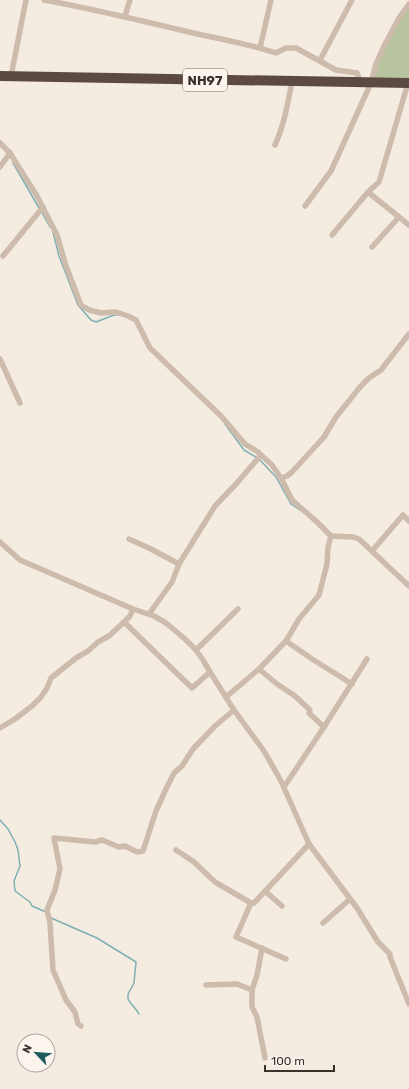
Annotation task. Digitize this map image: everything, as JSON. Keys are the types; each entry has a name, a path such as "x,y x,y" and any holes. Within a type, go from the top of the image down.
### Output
{"highway":[{"name":"NH97","path":"0,76 408,83"}],"street":[{"path":"11,76 26,0"},
{"path":"44,0 125,16 276,53 286,48 296,48 336,70 357,73 366,83"},
{"path":"82,7 84,0"},
{"path":"125,16 130,0"},
{"path":"260,48 271,0"},
{"path":"320,60 352,0"},
{"path":"304,206 331,171 366,83 399,18 409,4"},
{"path":"275,145 281,132 288,106 292,81"},
{"path":"332,235 368,192 379,182 408,83"},
{"path":"0,143 10,153 43,207 57,235 66,266 81,305 89,310 101,313 116,312 136,320 150,348 221,416 245,444 258,452 272,465 281,478 292,500 331,536 353,537 359,539 409,586"},
{"path":"0,167 10,153"},
{"path":"368,192 409,225"},
{"path":"3,256 43,207"},
{"path":"372,247 399,217"},
{"path":"281,478 292,472 324,437 336,417 369,378 381,370 409,334"},
{"path":"0,359 20,403"},
{"path":"149,614 172,582 179,564 215,506 260,455"},
{"path":"372,551 403,515 409,521"},
{"path":"226,697 259,669 286,641 299,619 319,595 327,564 328,547 331,536"},
{"path":"129,539 179,564"},
{"path":"0,542 20,560 133,609 149,614 166,623 196,650 204,660 234,710 264,751 284,788 309,844 357,908 378,942 390,954 409,1004"},
{"path":"0,728 32,706 41,697 51,678 98,642 109,636 130,616 133,609"},
{"path":"196,650 238,609"},
{"path":"124,622 192,688 210,672"},
{"path":"286,641 352,684"},
{"path":"284,788 367,659"},
{"path":"259,669 277,684 295,696 310,710 309,713 324,727"},
{"path":"81,1026 78,1024 75,1012 66,1000 53,970 50,923 47,910 55,890 60,869 54,838 96,842 102,840 119,847 125,846 137,852 143,851 156,811 174,773 182,766 193,749 215,726 234,710"},
{"path":"286,960 236,937 251,903 254,903 309,844"},
{"path":"176,850 194,862 215,882 251,903"},
{"path":"265,891 282,906"},
{"path":"324,923 350,899"},
{"path":"262,948 257,975 252,990 252,1007 257,1017 265,1058"},
{"path":"206,985 238,984 252,990"}],"green space":[{"path":"409,6 409,82 372,82 388,42"}],"waterway":[{"path":"13,163 39,208"},
{"path":"41,211 50,227"},
{"path":"53,232 59,256 78,305 91,320 96,322 114,315 118,315"},
{"path":"225,424 244,450 256,457"},
{"path":"259,459 276,477 291,504 300,510"},
{"path":"0,820 8,829 18,850 20,866 14,881 15,891 30,902 32,906 46,912"},
{"path":"51,918 97,938 136,962 134,983 128,994 128,999 139,1014"}]}
